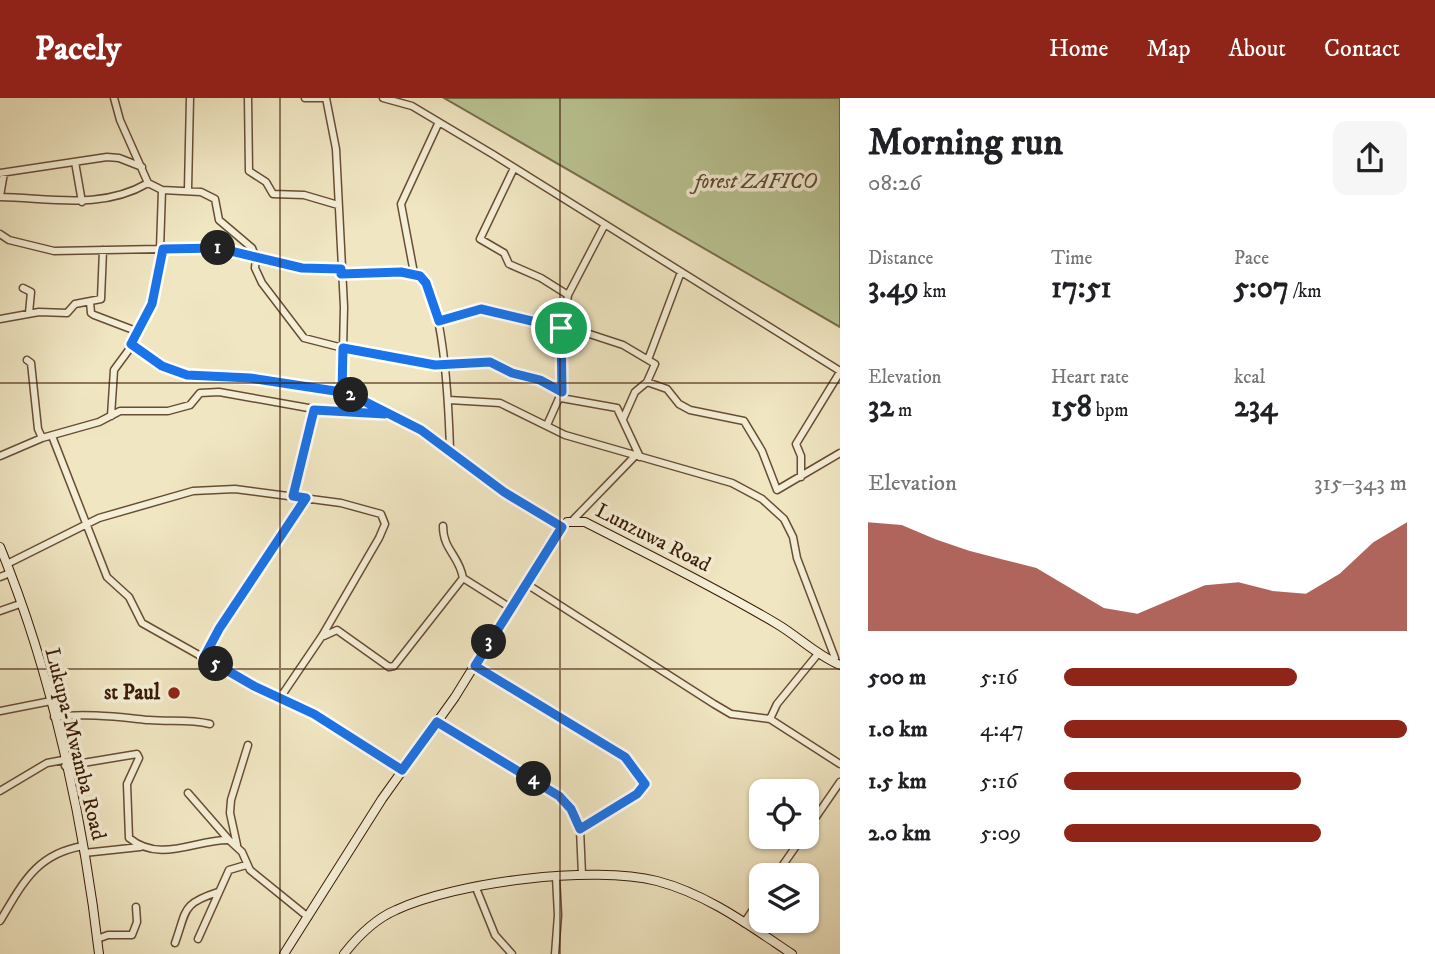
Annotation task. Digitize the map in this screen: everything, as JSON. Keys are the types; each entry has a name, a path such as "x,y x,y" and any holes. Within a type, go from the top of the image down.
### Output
{"street":[{"path":"114,98 120,120 148,183 162,190 188,189 215,198 219,220 244,239 256,258 254,266 262,283 299,334 313,342 445,365 490,362 512,373 540,380 562,395 612,407 623,419 637,457"},
{"path":"188,189 190,98"},
{"path":"248,98 249,171 266,182 273,194 304,195 338,205"},
{"path":"305,98 325,98 336,149 344,307 342,392"},
{"path":"383,98 403,102 514,168 840,372 796,444 801,458 801,477"},
{"path":"414,273 401,204 438,124"},
{"path":"142,167 119,158 2,173 0,196 82,202 125,195 148,183"},
{"path":"75,163 82,202"},
{"path":"514,168 480,239 504,253 509,264 541,278 568,295"},
{"path":"111,416 114,370 152,304 162,249 162,190"},
{"path":"547,425 562,395 562,326 568,295 604,226"},
{"path":"0,234 9,240 54,251 218,248 302,268 414,273 426,283 439,321 449,400 450,449"},
{"path":"0,319 29,313 68,313 75,304 103,297 103,250"},
{"path":"649,357 661,317 681,272"},
{"path":"23,288 31,292 29,313"},
{"path":"90,302 91,313 94,315 136,331"},
{"path":"439,321 481,309 562,326 611,340 649,357 655,366 647,382 635,393 623,419"},
{"path":"131,344 162,366 187,375 250,378 342,392 405,421 450,449 504,492 562,527"},
{"path":"27,359 32,365 38,429 42,438"},
{"path":"647,382 667,389 679,404 690,410 744,421 762,451 777,490 840,453"},
{"path":"0,456 42,438 120,411 168,411 190,405 197,395 209,391 314,410 385,414"},
{"path":"449,400 500,403 565,435 732,483 755,494 778,512 793,537 797,558 837,662"},
{"path":"293,496 314,410"},
{"path":"52,436 110,582 129,597 142,623 314,714 402,770"},
{"path":"573,520 637,457"},
{"path":"7,564 126,508 192,491 222,488 293,496 374,510 381,514 385,524 322,636 281,698"},
{"path":"204,657 219,629 306,498"},
{"name":"Lunzuwa Road","path":"284,954 402,770 475,666 509,607 562,527 573,520 585,522 733,599 779,625 817,655 837,662"},
{"path":"443,526 444,544 458,559 463,578 509,607"},
{"name":"Lukupa-Mwamba Road","path":"0,547 51,701 83,850 99,954"},
{"path":"0,577 10,573"},
{"path":"322,636 337,630 389,667 394,666 463,578"},
{"path":"525,583 732,714 770,719 840,764"},
{"path":"0,611 20,604"},
{"path":"837,662 840,649"},
{"path":"770,719 777,704 817,655"},
{"path":"475,666 625,757 645,784 637,794 580,829"},
{"path":"0,712 51,701"},
{"path":"54,717 106,715 153,720 185,719 210,724"},
{"path":"437,722 559,796 571,809 580,829 582,875"},
{"path":"248,745 231,800 230,813 237,845 246,865 308,917"},
{"path":"0,791 47,763 138,755 127,792 128,836 140,847"},
{"path":"819,813 840,782"},
{"path":"188,793 229,840 237,845"},
{"path":"0,920 38,864 58,852 140,847 180,849 229,840"},
{"path":"198,939 229,870 246,865"},
{"path":"344,954 373,924 395,910 431,898 476,888 582,875 657,881 708,901 792,954"},
{"path":"555,954 558,915 556,877"},
{"path":"476,888 495,935 512,954"},
{"path":"175,943 183,912 188,904 218,892"},
{"path":"97,939 108,935 132,935 137,922 136,907"},
{"path":"744,923 749,916"}],"green space":[{"name":"forest ZAFICO","path":"444,98 840,98 840,327"}],"place":[{"name":"st Paul","path":"174,693"}],"route":[{"path":"561,328 481,309 439,321 426,283 414,273 341,274 341,269 302,268 218,248 163,249 152,304 131,344 162,366 194,377 250,378 348,393 421,430 450,449 504,492 562,527 509,607 475,666 584,729 625,757 645,784 637,794 580,829 567,802 559,796 527,774 437,722 402,770 314,714 254,686 204,657 219,629 306,498 293,496 301,474 314,410 385,414 348,393 342,392 343,348 435,365 487,361 512,373 534,377 562,392 564,377 560,357 561,328"}]}
